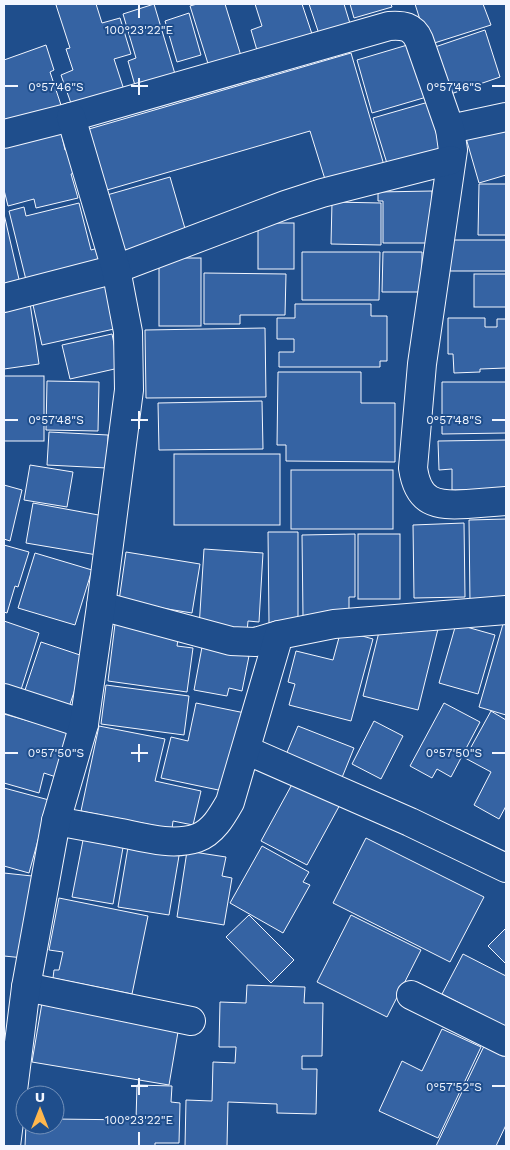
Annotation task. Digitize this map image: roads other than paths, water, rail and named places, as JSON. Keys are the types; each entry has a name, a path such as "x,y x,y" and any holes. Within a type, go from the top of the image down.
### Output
{"street":[{"path":"4,134 71,117 389,26 399,25 414,30 450,129 453,150 422,364 413,468 414,480 419,490 427,498 446,505 506,501"},
{"path":"6,1146 26,987 56,821 84,724 129,390 128,332 116,269 71,117"},
{"path":"450,129 506,117"},
{"path":"4,298 116,269 304,199 451,160"},
{"path":"101,606 231,641 255,642 334,624 506,610"},
{"path":"56,821 162,841 184,841 198,837 211,829 222,817 230,802 279,635"},
{"path":"4,698 84,724"},
{"path":"246,750 410,822 506,868"},
{"path":"26,987 191,1021"},
{"path":"411,995 506,1042"}]}
